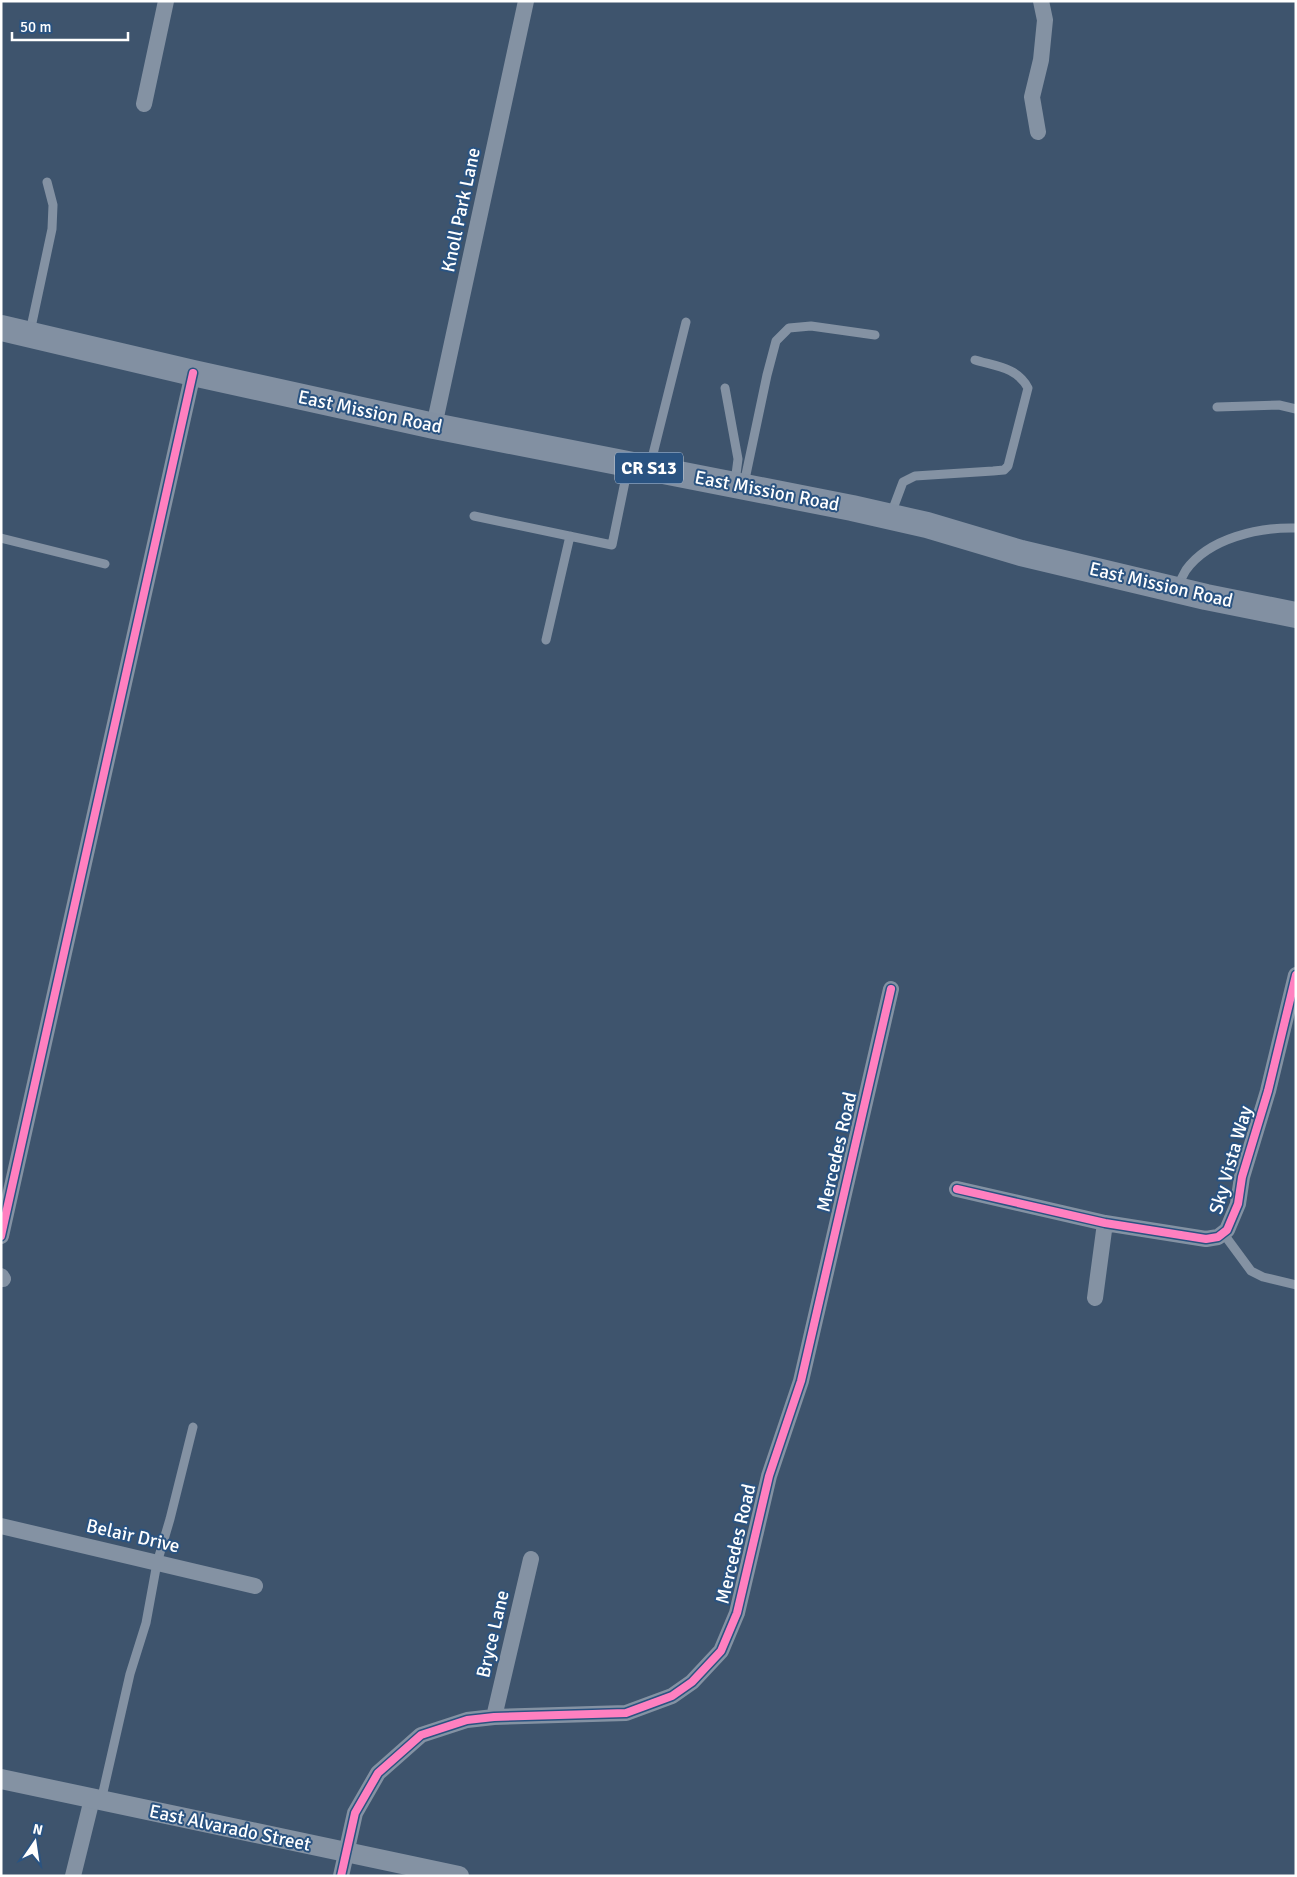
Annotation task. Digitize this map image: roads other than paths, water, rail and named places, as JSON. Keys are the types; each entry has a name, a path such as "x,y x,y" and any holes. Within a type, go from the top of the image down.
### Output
{"main road":[{"name":"East Mission Road","path":"1,328 193,374 434,426 927,525 1021,553 1176,590 1296,615"}],"street":[{"path":"144,104 166,1"},
{"name":"Knoll Park Lane","path":"434,426 526,1"},
{"path":"1038,132 1032,97 1041,60 1045,20 1041,1"},
{"path":"1,1236 193,374"},
{"name":"Sky Vista Way","path":"957,1189 1105,1223 1206,1239 1223,1234 1227,1230 1238,1204 1242,1176 1293,1001 1296,975"},
{"name":"Mercedes Road","path":"340,1876 355,1813 378,1773 420,1735 467,1720 494,1717 626,1713 672,1696 692,1682 722,1651 737,1613 769,1476 801,1381 891,990"},
{"path":"1095,1298 1105,1223"},
{"name":"Belair Drive","path":"1,1526 255,1586"},
{"name":"Bryce Lane","path":"494,1717 531,1560"},
{"name":"East Alvarado Street","path":"1,1779 459,1876"},
{"path":"73,1876 96,1800"}],"lane":[{"path":"30,335 52,229 53,205 47,182"},
{"path":"474,516 612,545 686,322"},
{"path":"740,486 776,341 789,328 811,326 875,335"},
{"path":"890,517 903,482 915,476 1004,470 1008,466 1028,388 1023,379 1010,369 974,360"},
{"path":"725,388 738,459 740,486"},
{"path":"1217,407 1279,405 1296,408"},
{"path":"1176,590 1187,569 1207,551 1238,535 1276,528 1296,528"},
{"path":"546,640 570,536"},
{"path":"1,538 105,564"},
{"path":"1223,1234 1251,1271 1263,1277 1296,1284"},
{"path":"96,1800 146,1622 157,1563 193,1427"}]}
